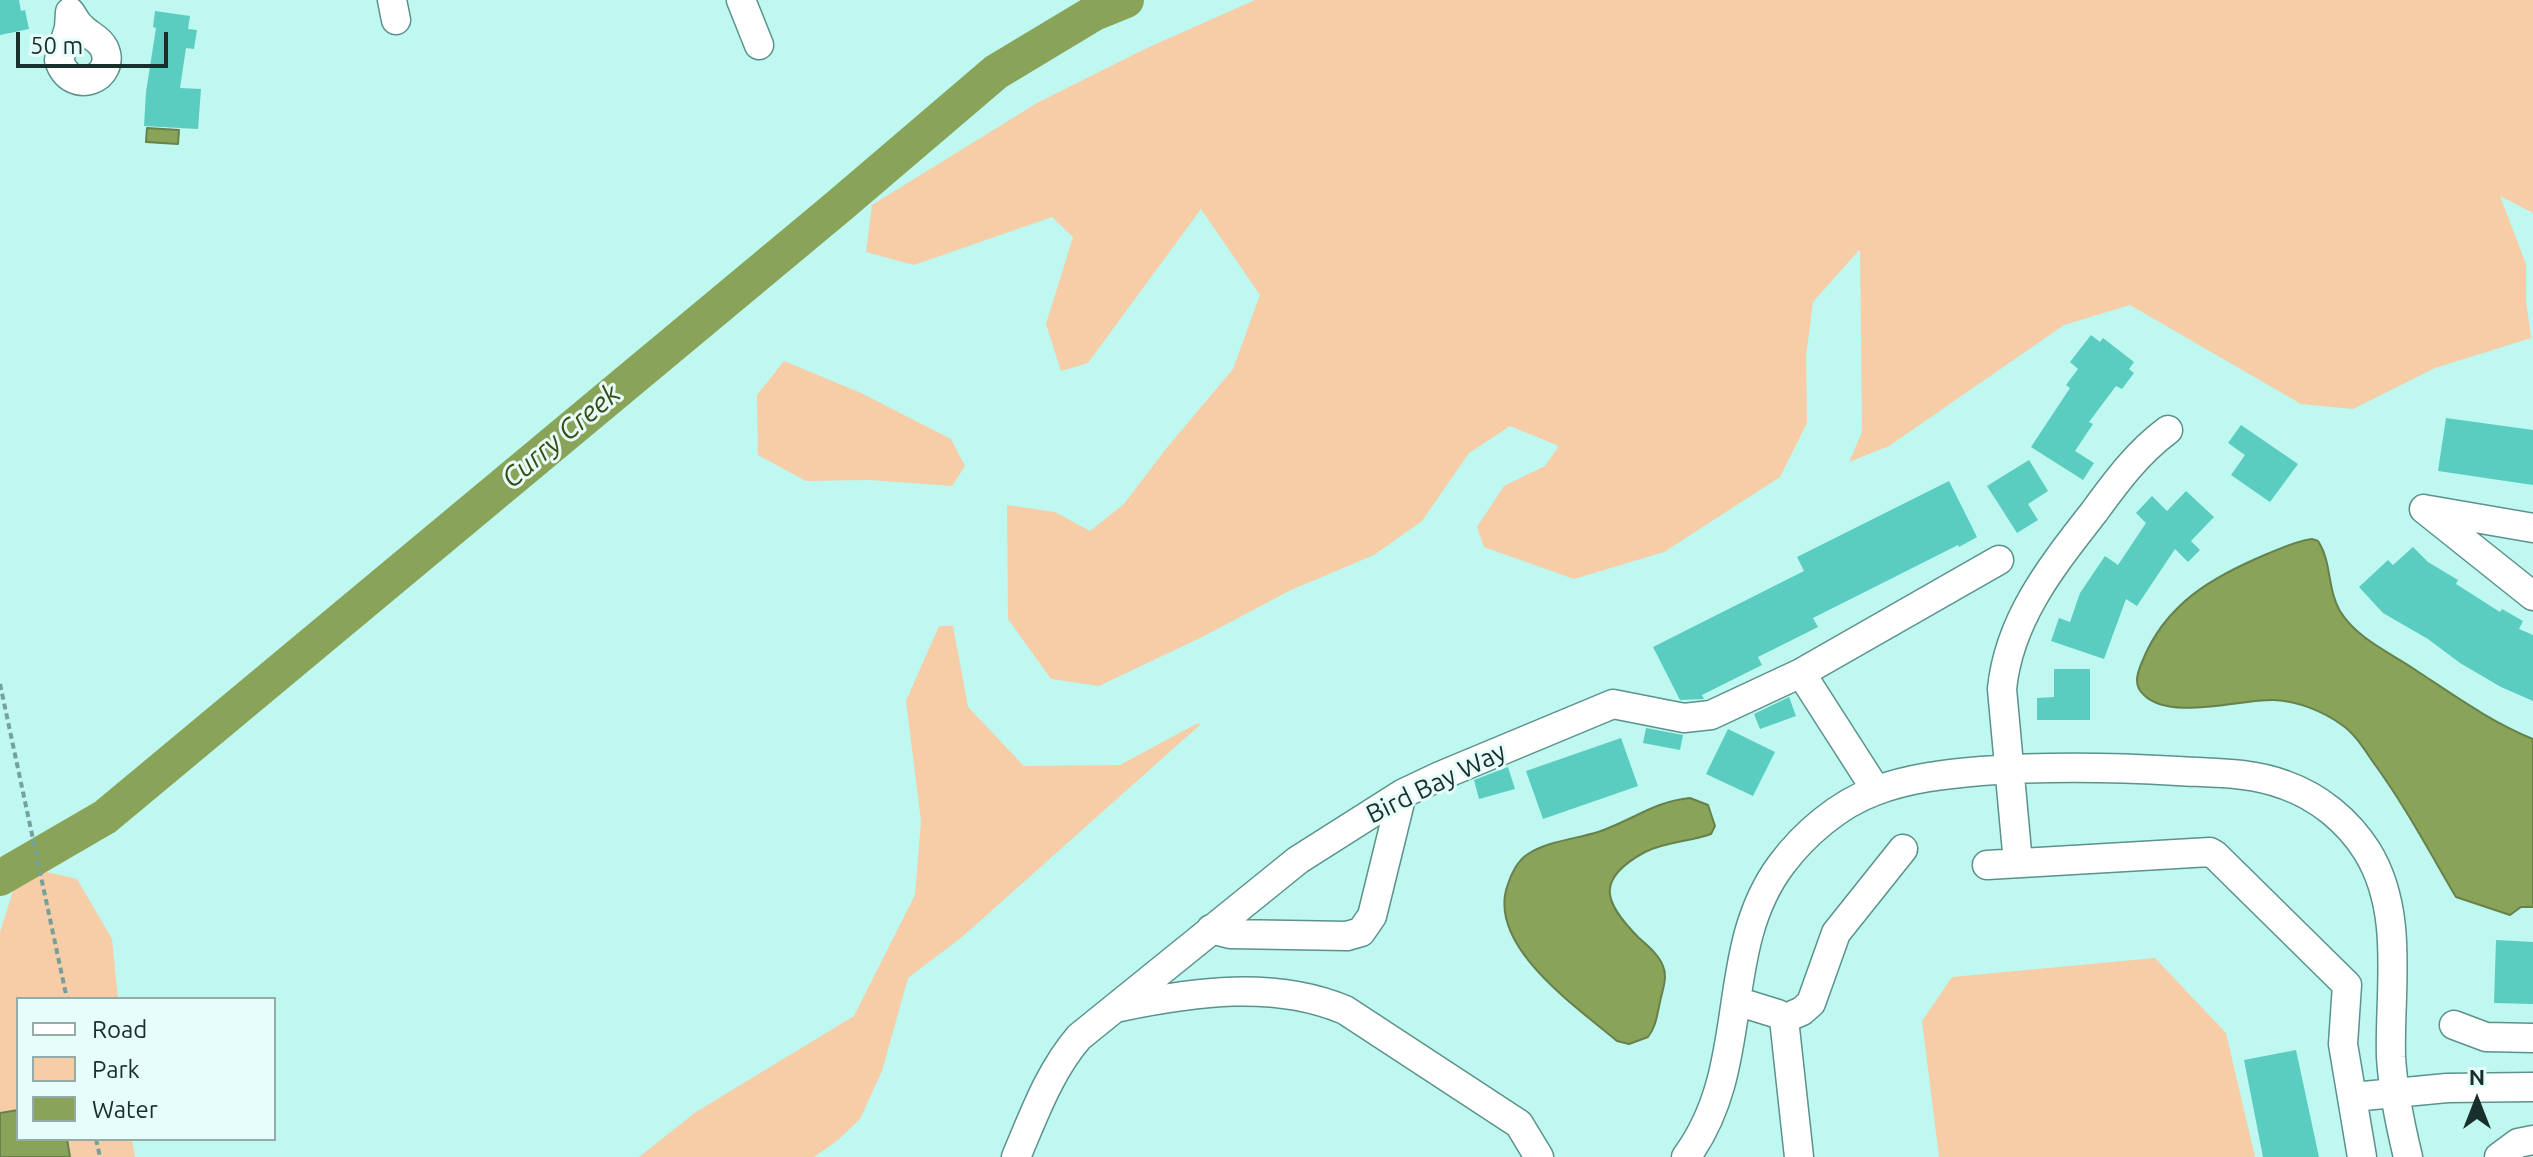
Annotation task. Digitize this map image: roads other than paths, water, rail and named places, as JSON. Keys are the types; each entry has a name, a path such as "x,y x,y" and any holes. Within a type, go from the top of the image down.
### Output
{"street":[{"path":"741,0 759,45"},
{"path":"2018,863 2002,689 2005,667 2025,609 2050,570 2134,458 2168,430"},
{"path":"2533,528 2424,509 2533,596"},
{"name":"Bird Bay Way","path":"1016,1157 1050,1077 1079,1037 1298,860 1402,794 1613,704 1684,718 1703,718 1801,673 1999,560"},
{"path":"1801,673 1876,790"},
{"path":"1686,1157 1706,1125 1719,1093 1752,926 1766,890 1798,845 1833,814 1876,790 1918,779 2008,769 2118,767 2241,774 2274,781 2299,790 2339,817 2371,858 2389,905 2391,1058 2408,1157"},
{"path":"1211,929 1230,934 1353,936 1361,932 1372,916 1402,794"},
{"path":"1784,1019 1811,1003 1836,933 1903,849"},
{"path":"1987,865 2210,852 2215,855 2347,985 2343,1044 2362,1157"},
{"name":"Bird Bay Way","path":"1115,1008 1173,996 1221,992 1262,993 1323,1001 1345,1010 1519,1124 1539,1157"},
{"path":"1736,1001 1778,1014 1784,1019 1799,1157"},
{"path":"2454,1025 2486,1037 2533,1038"},
{"path":"2353,1097 2395,1091 2533,1087"},
{"path":"2499,1157 2518,1143 2533,1140"}],"water":[{"path":"147,128 179,130 178,144 146,142"},
{"path":"2312,539 2318,541 2326,558 2336,603 2356,630 2474,708 2533,739 2533,907 2521,907 2510,915 2456,897 2406,811 2363,747 2347,729 2327,715 2301,705 2274,700 2206,707 2170,707 2156,703 2138,687 2139,671 2152,642 2177,608 2192,595 2247,563"},
{"path":"1690,798 1708,805 1715,826 1711,834 1645,852 1618,872 1612,882 1610,892 1618,913 1656,954 1665,975 1656,1021 1648,1037 1629,1044 1617,1041 1559,992 1522,952 1510,929 1504,907 1508,884 1518,863 1536,850 1610,828 1654,807"},
{"path":"16,1110 16,1141 67,1141 70,1157 0,1157 0,1113"}],"waterway":[{"name":"Curry Creek","path":"0,878 105,817 996,72 1094,13 1126,0"}]}
